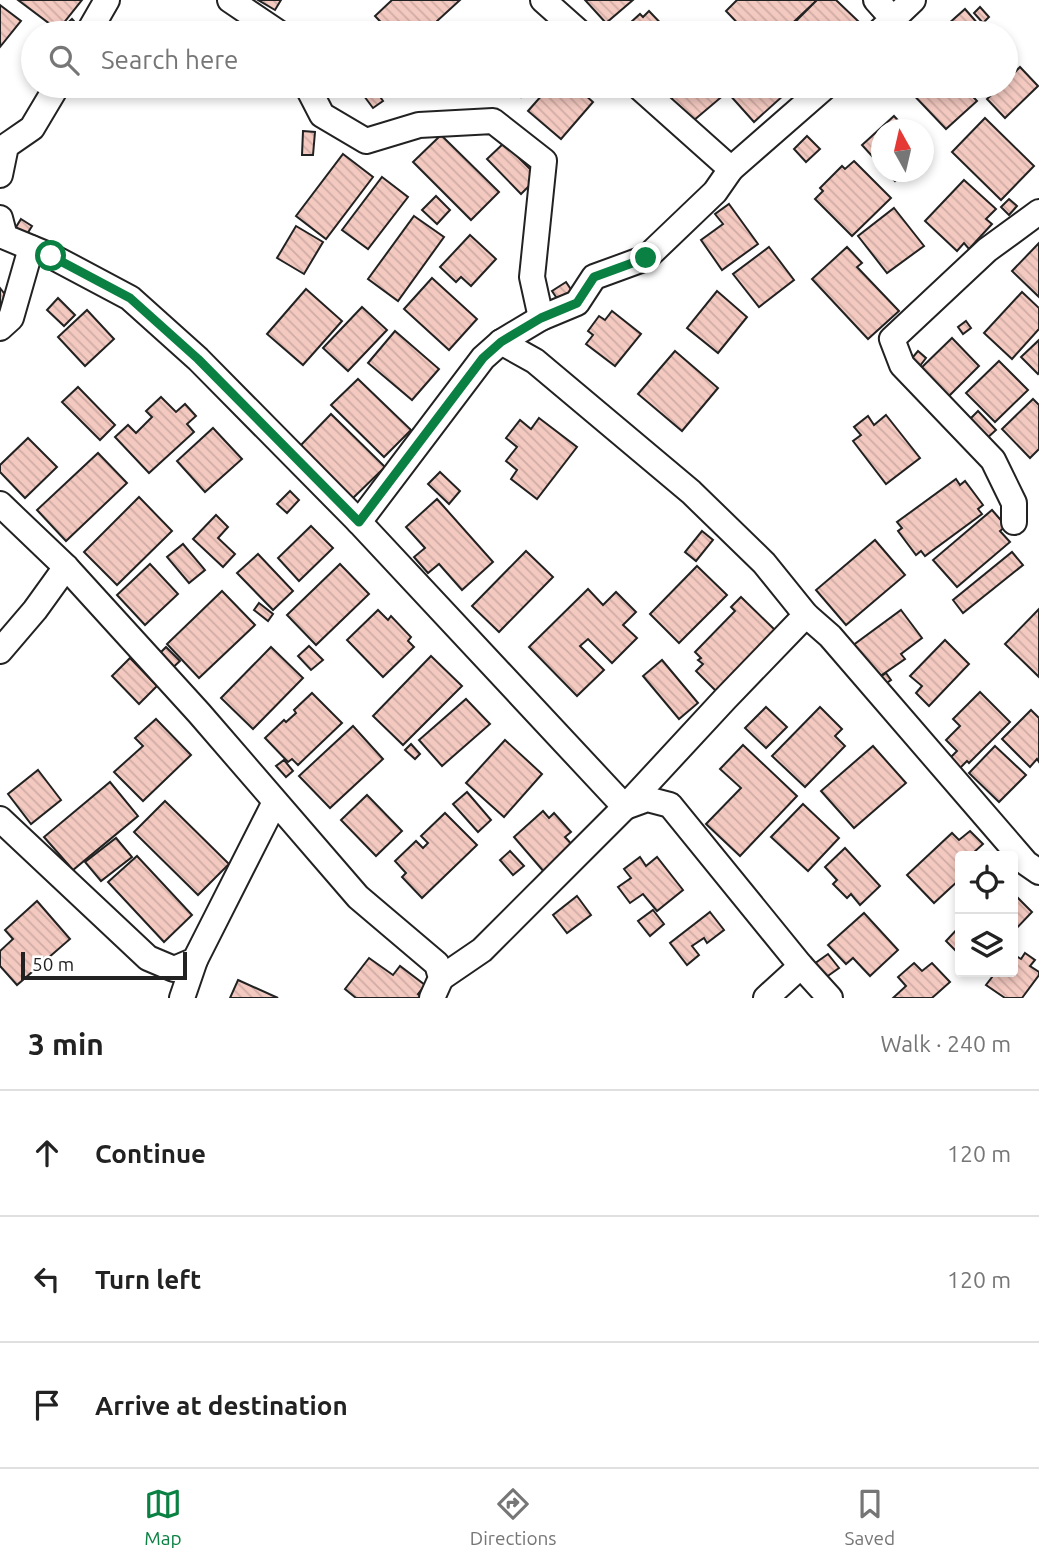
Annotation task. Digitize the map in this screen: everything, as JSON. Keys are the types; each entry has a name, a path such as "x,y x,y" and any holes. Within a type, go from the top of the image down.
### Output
{"street":[{"path":"95,21 107,0"},
{"path":"230,0 261,21"},
{"path":"543,0 567,21"},
{"path":"876,0 884,21"},
{"path":"891,21 914,0"},
{"path":"0,175 3,143 32,128 50,98"},
{"path":"313,98 322,115 366,141 419,125 493,121 544,161 532,277 541,318"},
{"path":"651,98 731,169"},
{"path":"359,522 483,358 501,342 541,318 577,303 594,277 646,258 715,192 731,169 812,98"},
{"path":"1014,522 1014,503 992,460 902,365 892,339 987,250 1039,212"},
{"path":"0,218 5,237 130,298 198,359 359,522 625,807"},
{"path":"0,328 11,318 31,248"},
{"path":"501,342 535,361 691,492 764,563 806,615 830,636 1026,863 1039,872"},
{"path":"0,504 66,567 199,713 358,897 437,964 437,988"},
{"path":"0,651 35,610 66,567"},
{"path":"437,988 482,950 625,807 806,615"},
{"path":"625,807 647,799 670,805 830,998"},
{"path":"181,998 195,960 275,802"},
{"path":"0,819 148,958 174,969 195,960"},
{"path":"766,998 801,966"}],"building":[{"path":"18,0 82,0 65,21 46,21"},
{"path":"258,0 281,0 275,10"},
{"path":"392,0 460,0 437,21 380,21 375,16"},
{"path":"585,0 633,0 608,21 604,21"},
{"path":"737,0 817,0 795,21 736,21 726,11"},
{"path":"817,0 836,0 858,21 796,21"},
{"path":"0,5 21,21 0,47"},
{"path":"980,7 989,17 981,21 974,13"},
{"path":"965,9 976,21 952,21"},
{"path":"649,11 659,21 632,21 640,14 643,17"},
{"path":"1020,67 1038,86 1005,118 987,99 1018,98"},
{"path":"366,98 381,98 383,101 373,108"},
{"path":"539,98 588,98 593,102 561,139 528,111"},
{"path":"672,98 720,98 693,121 667,102"},
{"path":"732,98 781,98 754,122"},
{"path":"916,98 974,98 977,101 946,129"},
{"path":"985,118 1034,166 1001,200 952,152"},
{"path":"303,131 315,132 313,155 302,155"},
{"path":"441,135 499,192 471,220 413,162"},
{"path":"807,136 820,149 806,162 794,149"},
{"path":"871,137 871,155 862,145"},
{"path":"504,143 538,177 521,194 487,159"},
{"path":"343,154 373,177 326,239 296,216"},
{"path":"854,161 871,178 871,182 875,182 891,198 852,236 815,199 823,191 820,188 842,166 845,169"},
{"path":"382,177 408,197 368,249 342,230"},
{"path":"964,180 996,209 986,219 992,224 969,249 964,243 957,251 925,221"},
{"path":"436,196 450,210 437,224 422,210"},
{"path":"1009,199 1017,206 1009,215 1001,207"},
{"path":"729,204 758,244 722,270 701,240 723,224 715,214"},
{"path":"894,208 924,246 887,273 858,236"},
{"path":"414,216 444,237 398,301 368,279"},
{"path":"21,219 32,226 24,239 13,232"},
{"path":"296,226 323,242 304,274 277,258"},
{"path":"470,235 496,259 471,286 461,277 456,282 440,267"},
{"path":"1039,243 1039,297 1012,271"},
{"path":"769,247 794,280 759,307 733,274"},
{"path":"847,247 862,263 857,267 899,311 868,339 812,279"},
{"path":"432,278 477,319 449,350 404,309"},
{"path":"566,282 574,294 560,303 552,291"},
{"path":"0,288 11,302 0,310"},
{"path":"306,289 342,321 303,365 267,334"},
{"path":"717,291 747,317 718,353 687,328"},
{"path":"1022,292 1039,308 1039,329 1012,359 984,333"},
{"path":"58,298 75,315 64,326 47,310"},
{"path":"362,307 387,330 348,371 323,348"},
{"path":"87,310 114,339 85,366 58,337"},
{"path":"612,311 641,334 615,366 586,344 593,335 588,331 599,316 605,320"},
{"path":"966,321 971,328 963,334 958,327"},
{"path":"395,331 439,369 412,400 368,363"},
{"path":"952,338 979,366 947,398 919,370"},
{"path":"1039,340 1039,373 1038,374 1021,357"},
{"path":"675,351 718,388 682,431 638,394"},
{"path":"918,351 926,358 916,371 907,364"},
{"path":"999,361 1028,390 995,422 966,393"},
{"path":"358,379 411,430 384,457 331,405"},
{"path":"78,387 115,425 100,440 62,402"},
{"path":"161,397 176,412 185,404 196,416 187,424 194,432 149,473 115,437 128,425 136,433 152,417 146,411"},
{"path":"1033,399 1039,405 1039,449 1030,458 1002,429"},
{"path":"978,411 996,430 986,439 968,421"},
{"path":"331,414 385,467 353,498 300,446"},
{"path":"886,415 920,458 886,484 853,441 861,435 854,427 868,416 874,425"},
{"path":"539,418 577,447 537,499 511,479 517,470 506,461 517,447 506,438 520,420 531,429"},
{"path":"213,428 242,459 205,492 177,461"},
{"path":"28,438 57,467 25,498 0,472 0,465"},
{"path":"98,453 127,483 66,541 37,510"},
{"path":"440,472 460,491 449,504 428,484"},
{"path":"956,479 960,485 965,481 983,505 978,509 982,514 925,556 921,551 916,555 898,531 902,528 897,522"},
{"path":"290,491 299,500 287,513 277,504"},
{"path":"139,497 172,531 117,585 84,552"},
{"path":"437,499 493,562 462,590 439,564 428,573 414,557 425,548 406,527"},
{"path":"992,510 1006,526 1000,531 1010,542 957,587 933,560"},
{"path":"216,515 228,527 218,538 235,554 223,567 193,539"},
{"path":"311,526 333,548 299,581 278,558"},
{"path":"702,531 713,540 696,561 685,552"},
{"path":"875,540 905,575 846,625 816,590"},
{"path":"183,544 205,570 189,583 167,557"},
{"path":"526,551 553,577 499,632 472,606"},
{"path":"1012,552 1023,565 963,613 953,600"},
{"path":"258,554 293,591 273,610 237,573"},
{"path":"150,564 178,594 145,625 117,595"},
{"path":"340,564 369,594 316,645 287,615"},
{"path":"697,566 727,595 679,643 650,614"},
{"path":"588,589 603,605 616,592 636,612 623,625 637,638 612,663 588,639 580,646 604,670 577,696 529,647"},
{"path":"222,591 255,625 199,678 167,644"},
{"path":"741,597 775,630 716,691 696,671 703,664 695,652 735,611 731,607"},
{"path":"259,603 273,614 268,621 254,610"},
{"path":"1039,609 1039,677 1005,644"},
{"path":"378,610 388,620 391,616 411,637 408,641 414,647 383,677 347,640"},
{"path":"901,610 922,638 901,654 905,659 876,679 852,646"},
{"path":"945,640 969,664 929,706 916,693 922,686 910,676"},
{"path":"309,646 323,660 311,670 298,656"},
{"path":"166,647 180,661 169,671 156,657"},
{"path":"271,647 303,678 253,729 221,698"},
{"path":"431,656 462,686 403,745 373,716"},
{"path":"130,658 157,686 139,704 112,676"},
{"path":"662,660 698,703 679,719 643,676"},
{"path":"886,673 891,680 878,689 873,682"},
{"path":"980,692 1010,722 969,763 967,761 958,770 948,760 957,751 946,740 960,726 953,719"},
{"path":"312,693 342,723 298,765 292,759 288,762 265,738 296,713 294,710"},
{"path":"466,699 490,724 442,766 419,740"},
{"path":"766,707 787,727 766,748 745,728"},
{"path":"820,707 842,729 835,736 845,746 805,787 772,756"},
{"path":"1031,710 1039,718 1039,762 1037,759 1030,767 1002,739"},
{"path":"156,719 191,755 143,801 114,772 143,746 135,738"},
{"path":"353,726 383,759 330,808 299,776"},
{"path":"505,740 542,774 504,817 466,783"},
{"path":"411,744 420,754 415,759 405,750"},
{"path":"743,745 797,796 740,856 706,824 741,788 720,769"},
{"path":"873,746 906,783 854,828 821,791"},
{"path":"995,746 1026,775 999,802 969,773"},
{"path":"284,760 293,771 286,777 276,766"},
{"path":"38,770 61,800 31,824 8,794"},
{"path":"110,782 138,816 73,870 44,837"},
{"path":"467,792 491,820 478,832 453,804"},
{"path":"367,795 402,831 376,856 341,820"},
{"path":"165,801 229,864 198,895 134,832"},
{"path":"803,804 839,838 808,871 771,837"},
{"path":"543,811 549,818 554,813 571,832 565,837 574,847 545,873 514,837"},
{"path":"445,813 477,845 422,898 402,877 406,873 395,861 416,841 423,848 428,843 421,836"},
{"path":"970,831 983,844 975,851 955,851 955,884 934,903 907,875 952,833 959,840"},
{"path":"116,838 132,857 101,881 85,862"},
{"path":"845,848 880,886 860,905 851,894 847,898 833,884 837,880 825,867"},
{"path":"510,851 524,866 513,875 500,860"},
{"path":"137,856 192,915 164,942 108,882"},
{"path":"640,857 646,866 657,857 683,890 657,911 643,894 630,903 618,887 631,878 624,869"},
{"path":"577,896 591,915 567,933 553,915"},
{"path":"1018,898 1032,912 1018,927"},
{"path":"37,901 70,939 17,985 0,966 0,951 13,939 5,930"},
{"path":"653,910 664,924 650,936 638,921"},
{"path":"710,912 724,930 707,943 704,938 692,946 699,955 687,965 670,943"},
{"path":"864,913 898,950 870,976 853,958 846,964 828,945"},
{"path":"955,931 955,950 946,941"},
{"path":"1025,953 1035,960 1030,966 1039,972 1022,998 1005,998 986,985 992,977 1018,977 1018,957 1021,959"},
{"path":"828,954 839,968 825,978 814,964"},
{"path":"369,958 393,975 400,966 425,985 418,994 423,998 356,998 345,989"},
{"path":"914,963 922,971 932,963 950,982 932,998 893,998 906,986 898,977"},
{"path":"238,980 278,998 230,998"}],"route":[{"path":"51,256 130,298 198,359 359,522 483,358 501,342 541,318 577,303 594,277 646,258"}]}
